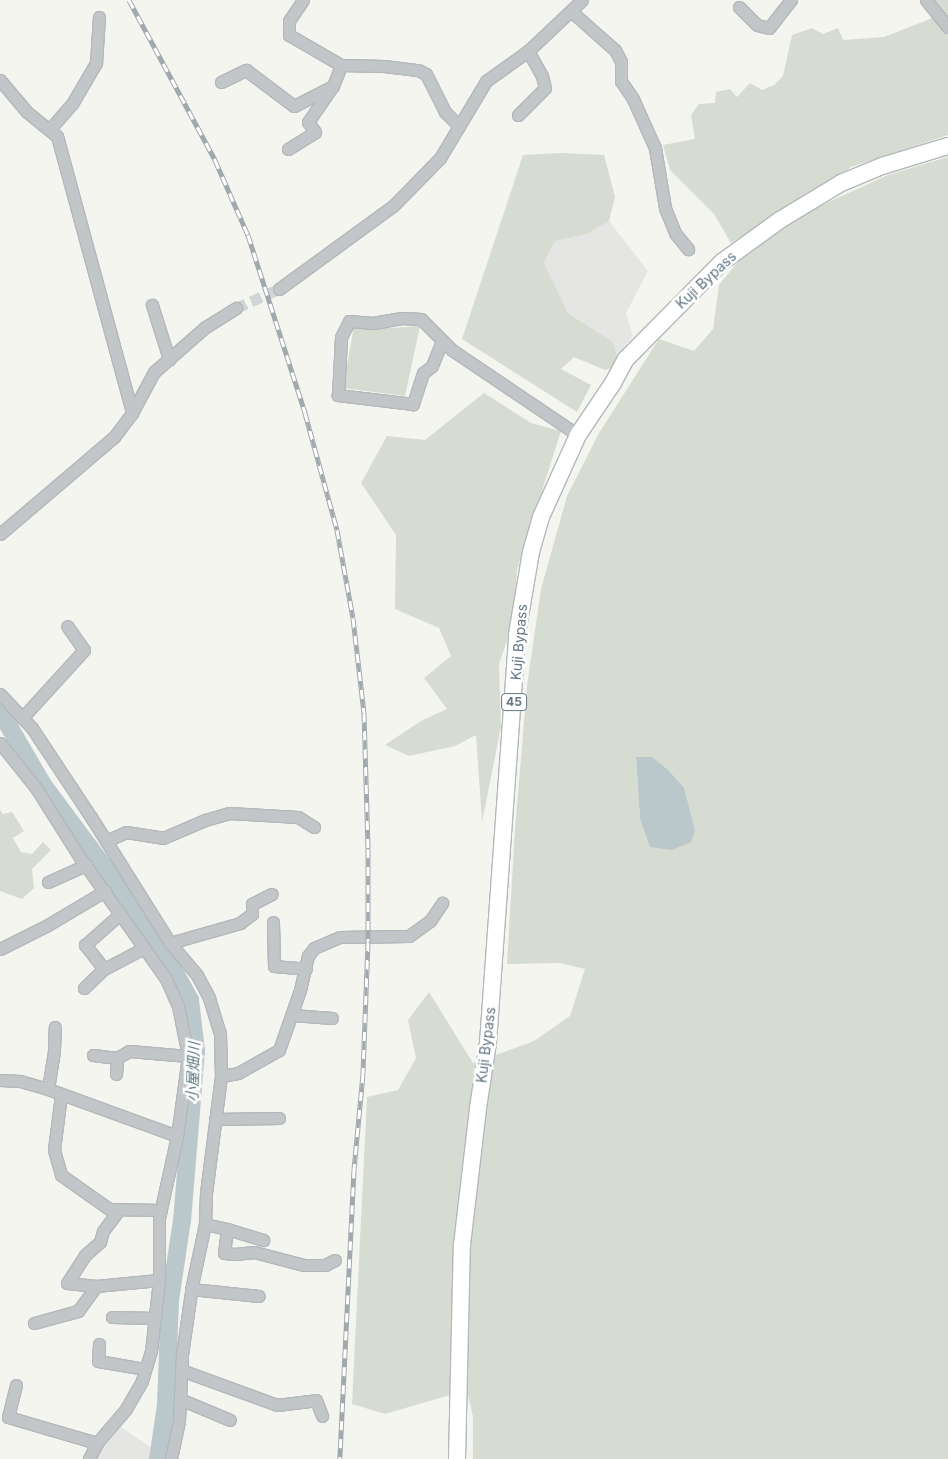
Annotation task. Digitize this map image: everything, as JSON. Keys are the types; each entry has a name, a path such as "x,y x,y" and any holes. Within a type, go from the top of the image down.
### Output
{"highway":[{"name":"Kuji Bypass","path":"457,1459 462,1245 488,1043 517,634 531,552 542,517 578,435 613,384 626,359 702,281 742,246 841,184 882,166 948,146"}],"street":[{"path":"279,289 393,206 440,158 486,81 528,52 572,12 582,0"},
{"path":"739,7 757,24 769,28 791,0"},
{"path":"926,0 948,28"},
{"path":"301,1 288,22 289,35 341,65 384,66 418,70 426,74 445,112 458,126"},
{"path":"572,12 615,50 621,62 621,81 633,99 655,148 665,208 675,233 688,249"},
{"path":"50,129 72,104 96,63 99,17"},
{"path":"518,114 545,88 542,76 528,52"},
{"path":"288,149 315,132 308,122 333,86 341,65"},
{"path":"221,82 246,70 294,106 333,86"},
{"path":"0,80 27,112 57,136 132,413"},
{"path":"152,305 169,359"},
{"path":"2,529 114,437 132,413 154,372 204,328 236,308"},
{"path":"442,341 432,366 422,373 413,404 338,395 341,337 349,321 373,323 402,318 421,319 442,341 578,435"},
{"path":"22,718 84,650 68,626"},
{"path":"0,694 32,728 170,943 197,975 214,1011 220,1033 221,1076 204,1213 205,1224 191,1290 181,1370 179,1421 171,1459"},
{"path":"0,743 36,788 86,865 166,979 178,1006 188,1056 177,1136 161,1210 159,1280 151,1351 145,1369 126,1409 97,1443 89,1459"},
{"path":"106,841 126,832 163,838 205,820 229,814 298,817 314,827"},
{"path":"48,882 86,865"},
{"path":"0,949 46,926 105,892"},
{"path":"170,943 240,923 252,914 252,904 272,894"},
{"path":"221,1076 238,1073 279,1050 292,1015 308,956 314,948 340,937 409,936 430,921 442,903"},
{"path":"104,969 85,945 120,914"},
{"path":"273,922 274,966 306,969"},
{"path":"84,988 104,969 144,948"},
{"path":"292,1015 332,1018"},
{"path":"48,1089 54,1050 55,1027"},
{"path":"93,1055 117,1058 129,1051 188,1056"},
{"path":"116,1074 117,1058"},
{"path":"0,1080 20,1081 48,1089 177,1136"},
{"path":"61,1095 56,1118 54,1150 60,1176 95,1202 109,1209 161,1210"},
{"path":"215,1119 278,1118"},
{"path":"119,1210 103,1232 100,1242 85,1255 67,1283 96,1286 159,1280"},
{"path":"205,1224 263,1240"},
{"path":"227,1229 224,1253 254,1252 304,1266 326,1266 335,1260"},
{"path":"34,1324 78,1311 96,1286"},
{"path":"191,1290 259,1296"},
{"path":"112,1317 155,1318"},
{"path":"99,1344 98,1361 145,1369"},
{"path":"181,1370 277,1405 316,1400 322,1416"},
{"path":"16,1385 8,1417 97,1443"},
{"path":"180,1399 230,1420"}],"shaded area":[{"path":"931,0 948,0 948,135 851,167 827,187 776,214 731,243 714,214 670,170 663,145 695,139 691,115 699,104 715,103 716,92 730,89 737,97 750,83 762,90 774,85 783,76 792,35 812,28 823,34 838,28 843,40 884,37 930,19 940,6"},
{"path":"562,153 604,155 615,197 609,221 587,234 555,241 544,263 568,313 613,342 620,365 605,370 574,357 561,369 591,385 577,412 462,339 523,155"},
{"path":"948,157 948,1459 473,1459 473,1417 467,1390 385,1414 352,1404 367,1097 398,1090 416,1058 408,1020 429,992 473,1063 534,1041 570,1016 585,969 560,963 507,964 515,829 527,686 541,589 567,496 599,433 659,339 694,351 713,329 719,285 741,258 811,210 888,175","holes":["636,757 684,788 687,806 640,819"]},
{"path":"609,221 648,271 626,313 633,336 617,355 613,342 568,313 544,263 555,241 587,234"},
{"path":"354,326 390,328 420,326 405,396 343,388"},
{"path":"484,393 531,423 561,431 517,570 513,623 499,664 501,727 482,822 476,735 455,746 409,756 385,745 421,721 447,709 424,678 451,656 439,628 395,609 396,535 361,483 387,436 425,440"},
{"path":"636,757 652,757 668,770 684,788 695,830 691,842 672,850 650,847 640,819"},
{"path":"0,810 3,814 12,812 24,831 13,838 21,852 32,854 43,842 51,850 32,869 34,888 22,899 0,891"},
{"path":"121,1427 152,1448 150,1459 94,1459"}],"waterway":[{"name":"小屋畑川","path":"0,711 43,785 107,871 164,953 190,1000 196,1051 182,1220 170,1300 166,1405 158,1459"}],"tunnel":[{"path":"236,308 279,289"}],"railway":[{"path":"129,0 215,160 248,235 305,413 337,530 353,618 364,713 368,849 368,942 363,1074 354,1169 340,1459"}]}
